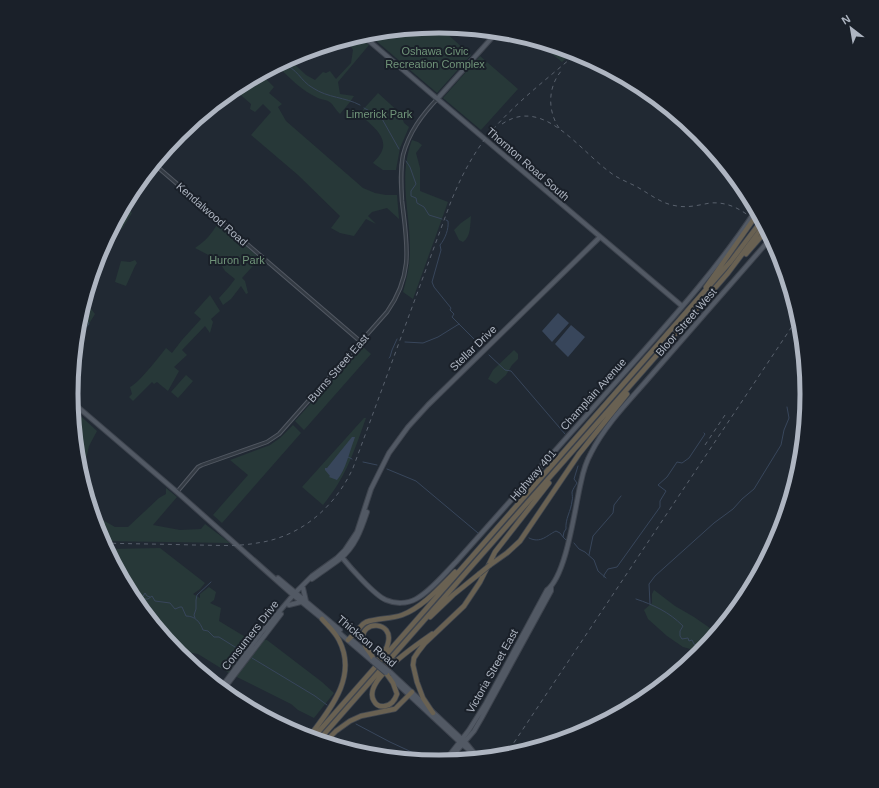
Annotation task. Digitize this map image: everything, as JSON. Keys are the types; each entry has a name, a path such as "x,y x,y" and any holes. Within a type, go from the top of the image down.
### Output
{"highway":[{"path":"691,308 754,218"},
{"name":"Highway 401","path":"317,734 732,261 758,224"},
{"name":"Highway 401","path":"323,736 728,273 761,230"},
{"path":"728,273 763,234"},
{"path":"397,652 452,595 520,541 579,454 626,395 636,379"},
{"path":"433,712 423,698 417,682 414,658 425,643 464,606 472,596 495,552 568,457"},
{"path":"349,639 362,624 366,622 397,616 407,613 417,607 444,583 496,529"},
{"path":"313,732 339,695 345,676 346,665 343,648 336,634 322,619"},
{"path":"388,672 397,694 393,702 389,705 381,706 375,702 372,693 378,680 401,656 449,621"},
{"path":"364,680 389,642 388,632 380,626 370,627 365,631 363,636 365,647 373,659"},
{"path":"329,738 350,721 361,716 395,709 411,694"}],"main road":[{"path":"438,98 493,37"},
{"name":"Thornton Road South","path":"368,40 682,306"},
{"name":"Champlain Avenue","path":"341,557 385,600 399,603 410,602 425,593 456,562 662,330 713,270 753,215"},
{"name":"Stellar Drive","path":"295,595 352,546 364,523 374,484 390,451 412,422 600,237"},
{"name":"Bloor Street West","path":"615,418 767,243"},
{"name":"Thickson Road","path":"79,408 289,590 388,672 452,732"},
{"name":"Victoria Street East","path":"452,754 484,712 551,591 551,587 560,570 570,538 580,482 585,467 599,439 615,418"},
{"name":"Victoria Street East","path":"470,732 547,590 551,587"},
{"path":"302,588 304,602 289,603 289,590 302,588"},
{"name":"Consumers Drive","path":"226,684 295,595"},
{"name":"Thickson Road","path":"304,602 322,619 349,639"},
{"name":"Thickson Road","path":"411,694 433,712 474,753"},
{"path":"484,712 489,700 488,697"},
{"path":"452,732 462,734 470,732 469,741 472,751 463,750 454,752 455,743 452,732"}],"street":[{"name":"Burns Street East","path":"177,492 198,467 267,442 279,434 361,342 396,300 406,269 407,245 401,183 402,160 409,139 418,122 438,98"},
{"name":"Kendalwood Road","path":"158,168 361,342"}],"green space":[{"name":"Oshawa Civic Recreation Complex","path":"446,33 471,55 437,93 374,39 416,34"},
{"path":"365,41 369,45 338,82 340,94 354,96 340,114 331,103 307,92 281,70 294,63 306,75 315,80 323,72 326,73 330,71 336,79 351,63 353,50 350,44"},
{"path":"547,49 568,56 562,62"},
{"path":"480,56 518,89 481,130 443,98"},
{"path":"265,78 274,87 269,93 282,104 278,107 286,121 363,188 375,193 397,195 399,219 387,208 372,212 368,216 376,224 366,219 354,236 340,233 331,228 340,216 298,175 251,135 271,112 263,104 255,112 250,109 251,104 239,94"},
{"name":"Limerick Park","path":"378,93 401,114 404,123 409,127 400,148 396,170 383,170 373,163 381,153 383,142 378,131 359,114"},
{"path":"412,140 422,145 416,153 420,168 420,191 448,202 413,299 403,292 410,256 410,236 405,181 408,154"},
{"path":"130,211 132,213 122,229 120,227"},
{"path":"471,216 469,234 463,242 459,240 454,230"},
{"name":"Huron Park","path":"218,223 260,258 242,278 245,281 248,293 246,294 241,286 231,299 223,305 219,298 235,279 225,271 218,260 195,248 208,237"},
{"path":"135,260 137,263 126,286 115,282 121,261 130,262"},
{"path":"210,295 220,311 211,319 213,322 210,333 205,326 182,350 187,355 174,367 179,371 168,391 157,382 154,384 152,382 133,401 129,397 132,394 130,387 143,376 166,348 172,353 201,319 194,313"},
{"path":"89,307 95,314 87,327 85,325"},
{"path":"362,346 371,354 304,430 295,421"},
{"path":"514,350 518,354 518,359 506,375 496,384 488,379 493,370"},
{"path":"186,375 193,381 178,398 171,392"},
{"path":"79,414 97,431 89,446 85,461"},
{"path":"364,418 366,418 349,464 338,484 323,505 302,487"},
{"path":"293,425 301,433 222,523 213,515 248,475 230,460 270,445 280,438"},
{"path":"166,488 177,497 153,525 180,530 201,529 205,524 230,543 110,541 101,519 115,527 128,527 159,498 166,494"},
{"path":"160,548 205,583 193,594 200,598 200,594 209,587 216,592 214,600 210,603 221,608 219,621 252,641 267,640 334,693 314,718 298,710 291,704 232,675 198,654 187,652 153,614 139,595 114,549"},
{"path":"654,590 675,606 713,630 694,650 683,647 667,636 648,619 644,610 652,603 652,594"}],"water":[{"path":"558,313 569,323 552,342 542,331"},
{"path":"571,325 585,337 568,357 555,344"},
{"path":"352,437 355,437 340,476 337,480 329,477 330,476 325,468 327,468"}],"waterway":[{"path":"288,66 305,82 319,91 360,105"},
{"path":"364,108 381,117 399,149"},
{"path":"406,161 410,167 416,184 411,191 411,196 416,198 417,203 424,207 429,215 442,219"},
{"path":"446,220 448,221 447,231 440,245 441,250 432,282 434,287 451,308 450,310 454,314 452,317 482,347"},
{"path":"84,330 89,324 86,319"},
{"path":"405,342 423,343 438,337 459,324"},
{"path":"389,358 397,339"},
{"path":"489,355 505,370 511,371 565,434"},
{"path":"650,604 649,584 655,576 754,489 781,445 784,430 789,418 787,407"},
{"path":"604,577 608,569 617,567 660,507 660,501 666,491 658,485 667,477 677,462 682,463 689,458 705,434 704,433"},
{"path":"348,457 352,459"},
{"path":"363,462 377,465"},
{"path":"566,540 563,537 571,505 572,492 577,483 574,479 578,466"},
{"path":"387,469 416,481 478,533"},
{"path":"589,555 593,536 613,513 614,505 621,496"},
{"path":"529,538 537,540 556,531 563,537"},
{"path":"574,543 579,549 594,560 598,571 606,578"},
{"path":"195,618 194,615 197,595 211,582"},
{"path":"142,598 145,593 150,597"},
{"path":"142,599 148,599 152,596 155,601 170,603 175,609 182,607 186,616 197,620 203,630 208,631 214,637 219,637 243,652"},
{"path":"636,599 655,606 667,613 683,626 680,631 680,636 682,639 688,638 689,641 692,640 694,644 698,646"},
{"path":"252,658 315,696 327,705"},
{"path":"356,724 416,754"}],"railway":[{"path":"111,543 225,546 257,543 273,540 302,527 315,518 326,507 337,495 353,468 450,204 470,162 485,139 506,115 572,58"},
{"path":"559,128 552,114 551,98 554,83 562,70"},
{"path":"502,124 518,117 534,117 549,122 563,132 604,168 617,177 662,201 681,207 719,203 735,207 757,222"},
{"path":"510,748 794,324"},
{"path":"705,445 725,415"}]}
